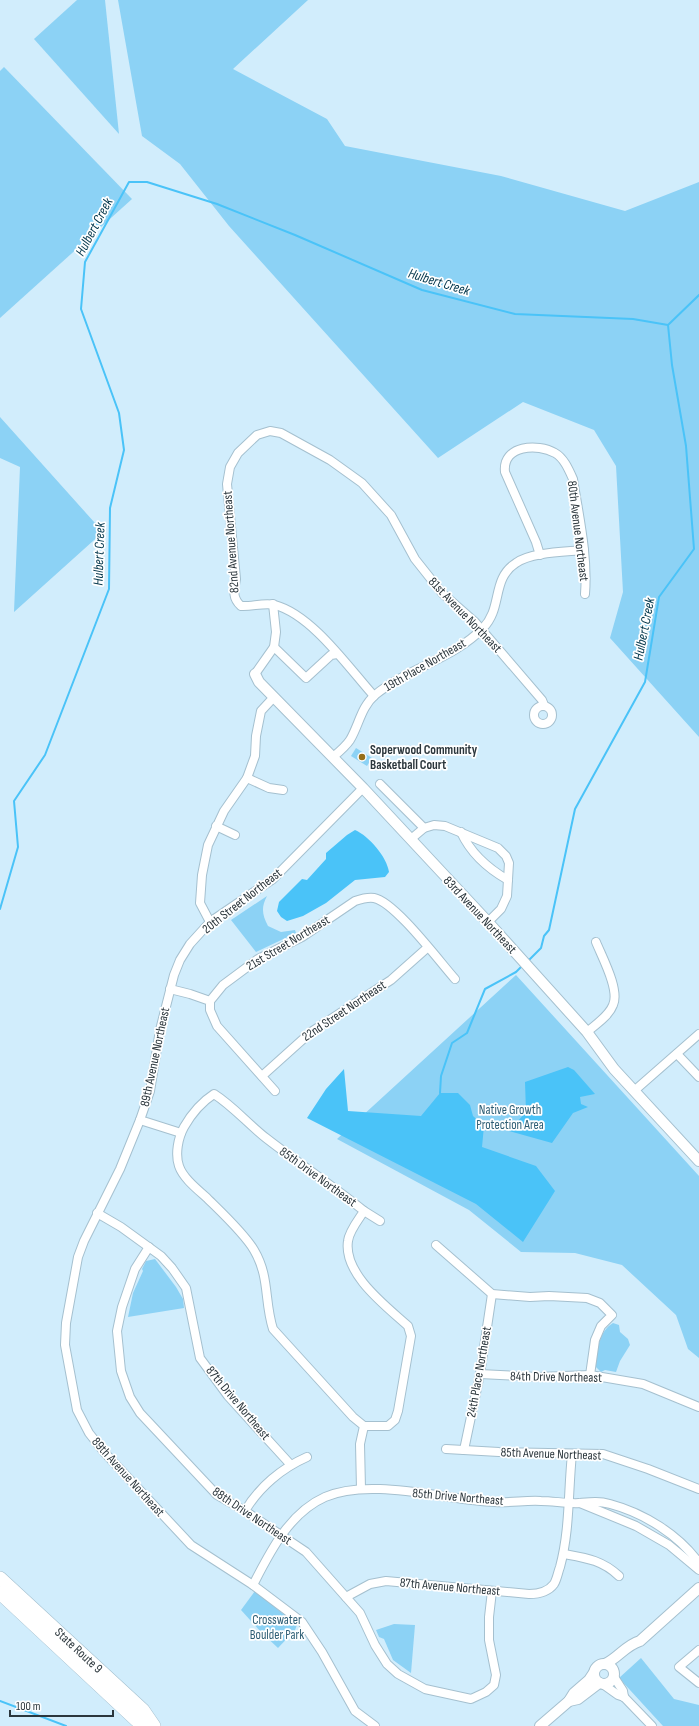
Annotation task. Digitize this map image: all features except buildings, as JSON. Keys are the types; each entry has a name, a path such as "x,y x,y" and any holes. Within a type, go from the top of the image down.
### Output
{"main road":[{"name":"State Route 9","path":"0,1578 143,1710 154,1726"},
{"name":"State Route 9","path":"0,1593 136,1720 145,1726"}],"street":[{"name":"81st Avenue Northeast","path":"257,435 270,431 281,433 330,460 362,483 391,515 415,559 426,575 442,593 482,630 542,700 544,705"},
{"name":"82nd Avenue Northeast","path":"257,435 238,453 230,467 227,484 236,579 233,593 236,602 241,606 273,604 293,612 313,628 374,696"},
{"name":"80th Avenue Northeast","path":"540,555 536,542 505,472 504,465 508,457 515,451 526,448 536,448 557,454 564,462 573,479 584,550 586,578 585,594"},
{"name":"19th Place Northeast","path":"334,757 350,741 367,705 374,696 402,677 451,651 482,630 494,614 500,582 508,569 524,558 584,550"},
{"path":"255,674 274,647 276,632 273,604"},
{"path":"274,647 306,678 331,656 336,654"},
{"name":"83rd Avenue Northeast","path":"255,674 259,682 334,757 488,922 587,1032 634,1091 699,1161"},
{"path":"210,922 200,903 202,875 208,845 224,811 247,778 256,756 256,736 261,711 274,697"},
{"path":"247,778 269,788 283,790"},
{"path":"380,784 424,828"},
{"name":"20th Street Northeast","path":"170,990 180,960 190,944 210,922 273,879 363,788"},
{"path":"411,839 424,828 434,825 445,826 498,848 506,856 509,863 507,896 501,908 488,922"},
{"path":"216,826 235,835"},
{"path":"461,832 467,846 478,859 494,872 508,880"},
{"name":"21st Street Northeast","path":"210,1001 223,985 258,958 302,937 355,901 374,898 383,902 400,915 427,948"},
{"path":"587,1032 613,1006 615,997 613,985 596,942"},
{"path":"427,948 455,979"},
{"name":"22nd Street Northeast","path":"262,1076 311,1032 391,980 427,948"},
{"path":"170,990 190,994 210,1001 210,1010 217,1026 275,1091"},
{"name":"89th Avenue Northeast","path":"170,990 160,1030 150,1091 120,1169 97,1213 78,1257 66,1323 65,1345 77,1410 89,1433 104,1452 192,1545 253,1585 302,1622 322,1652 355,1710 376,1726"},
{"path":"634,1091 699,1034"},
{"path":"677,1054 699,1077"},
{"name":"85th Drive Northeast","path":"214,1094 226,1102 248,1124 273,1144 364,1211 348,1239 347,1249 352,1266 362,1282 408,1326 411,1336 398,1411 395,1420 388,1426 364,1426 353,1417 274,1329 269,1317 265,1275 260,1260 253,1248 190,1183 179,1167 177,1152 181,1133 191,1114 203,1101 214,1094"},
{"path":"140,1120 181,1133"},
{"path":"364,1211 380,1222"},
{"name":"87th Drive Northeast","path":"97,1213 121,1227 161,1256 186,1288 200,1358 228,1396 290,1464"},
{"path":"436,1245 492,1294 530,1297 549,1296 588,1298 600,1303 612,1315 601,1326 595,1340 590,1375"},
{"name":"88th Drive Northeast","path":"149,1247 135,1269 122,1307 117,1332 118,1354 125,1384 130,1397 140,1413 189,1467 217,1495 245,1511 306,1552 360,1613 375,1645 387,1664 398,1674 425,1690 470,1699 480,1696 494,1685 496,1675 489,1640 489,1617 492,1591"},
{"name":"24th Place Northeast","path":"464,1450 480,1374 492,1294"},
{"name":"84th Drive Northeast","path":"480,1374 537,1377 590,1375 643,1384 699,1407"},
{"path":"361,1489 360,1444 364,1426"},
{"name":"85th Avenue Northeast","path":"446,1449 572,1454 581,1452 603,1454 648,1469 699,1489"},
{"path":"572,1454 569,1518 564,1554 598,1561 609,1566 619,1576"},
{"path":"245,1511 262,1488 290,1464 307,1457"},
{"name":"85th Drive Northeast","path":"253,1585 267,1557 282,1535 306,1509 324,1498 343,1491 361,1489 411,1493 476,1502 540,1501 580,1503 592,1501 609,1504 644,1517 661,1528 686,1548 699,1564"},
{"name":"85th Drive Northeast","path":"580,1503 636,1526 669,1545 699,1570"},
{"name":"87th Avenue Northeast","path":"346,1596 370,1584 386,1581 538,1594 546,1591 554,1584 564,1554"},
{"path":"570,1701 578,1699 602,1684 610,1682 617,1666 636,1648 640,1641 699,1588"},
{"path":"540,1726 570,1701 574,1693 589,1680 596,1667 616,1658 632,1643 640,1641"},
{"path":"699,1650 679,1667 699,1683"},
{"path":"605,1664 611,1667 623,1691 624,1697"},
{"path":"593,1674 595,1680 618,1695 624,1697 652,1726"}],"green space":[{"path":"77,0 105,0 119,134 34,39"},
{"path":"118,0 308,0 233,69 327,119 345,146 501,176 625,211 699,182 699,737 610,638 623,592 616,466 594,430 523,402 438,458 229,226 180,164 142,136"},
{"path":"4,67 132,199 0,318 0,71"},
{"path":"0,417 103,532 14,612 20,467 0,458"},
{"name":"Soperwood Community Basketball Court","path":"356,748 372,758 367,766 351,756"},
{"path":"267,896 263,911 264,918 268,926 281,932 295,930 296,933 256,952 231,920"},
{"name":"Native Growth Protection Area","path":"516,975 699,1176 699,1358 688,1349 676,1315 622,1265 575,1253 521,1252 469,1210 337,1139"},
{"path":"155,1259 176,1287 183,1299 184,1308 128,1317 133,1293 143,1271 142,1269 146,1261"},
{"path":"613,1323 619,1325 620,1332 628,1339 630,1345 620,1361 616,1372 605,1370 601,1372 595,1366 598,1348 605,1331"},
{"name":"Crosswater Boulder Park","path":"255,1591 297,1625 295,1630 278,1648 241,1610"},
{"path":"394,1624 415,1625 411,1673 393,1660 384,1639 379,1637 376,1630"},
{"path":"641,1658 674,1699 699,1705 699,1726 663,1726 619,1678"}],"shaded area":[{"path":"355,830 371,842 385,860 389,872 385,877 355,880 326,903 303,916 287,921 281,917 277,911 279,902 302,879 307,880 326,859 326,853"},
{"path":"568,1067 574,1070 595,1094 580,1097 581,1104 588,1107 573,1113 552,1143 509,1131 526,1112 525,1082"},
{"path":"344,1069 348,1111 421,1116 440,1093 458,1093 470,1105 473,1116 484,1126 482,1147 536,1166 555,1191 523,1242 476,1204 307,1118 326,1089"}],"waterway":[{"name":"Hulbert Creek","path":"0,909 18,847 14,801 45,755 109,589 110,508 124,450 119,413 81,309 85,262 129,182 147,182 217,204 295,235 422,290 515,314 633,319 668,325 699,295"},
{"name":"Hulbert Creek","path":"527,962 541,948 544,936 549,930 575,809 645,682 659,597 694,549 686,446 672,365 668,325"},
{"path":"440,1093 441,1076 452,1043 467,1033 485,989 516,972 522,966"},
{"path":"0,1701 66,1726"}],"place":[{"name":"Soperwood Community Basketball Court","path":"362,757"}]}
